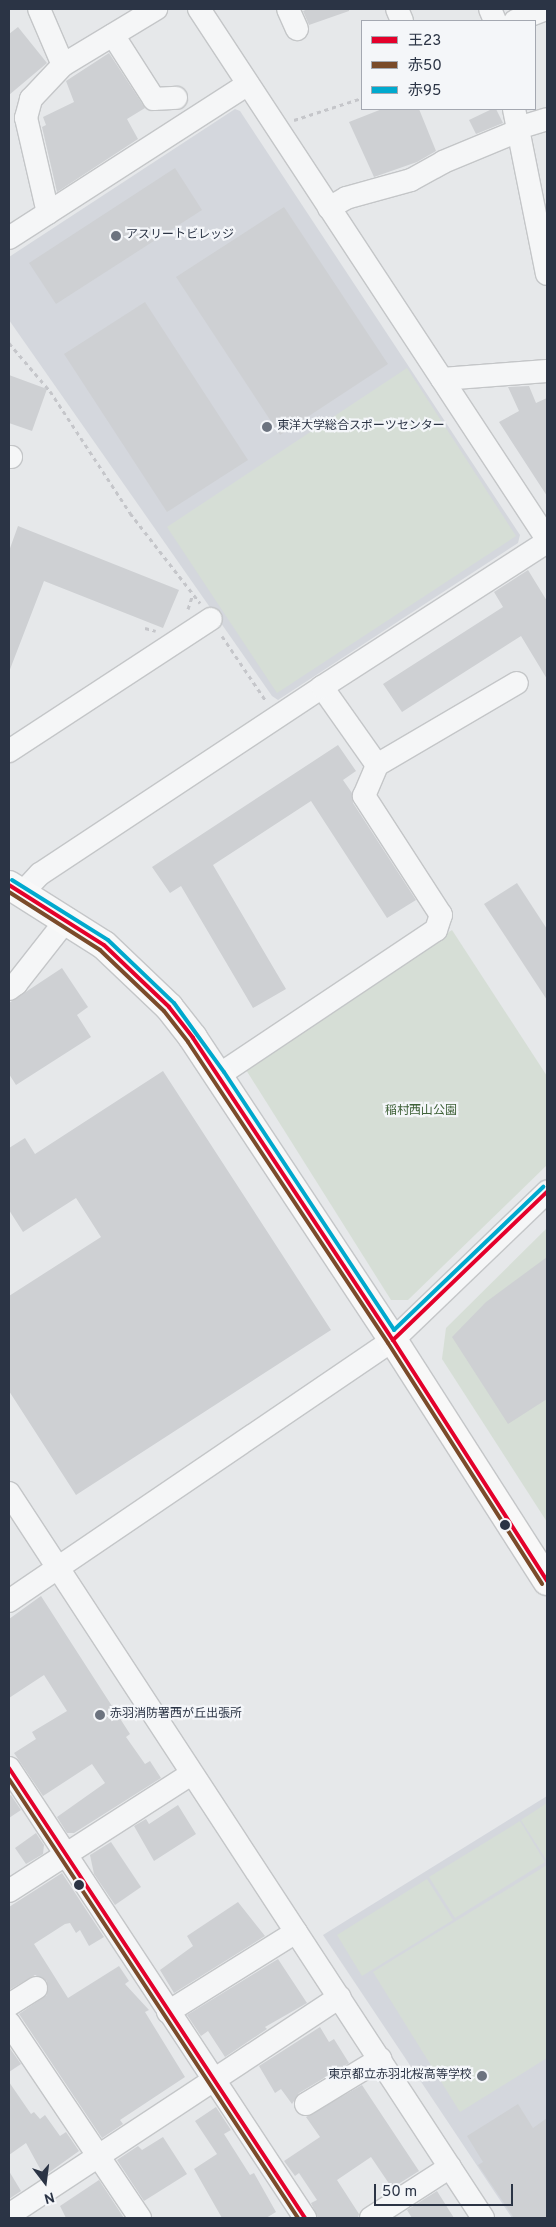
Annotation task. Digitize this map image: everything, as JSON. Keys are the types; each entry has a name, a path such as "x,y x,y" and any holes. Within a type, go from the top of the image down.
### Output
{"main road":[{"path":"16,889 67,918 104,945 169,1007 219,1075 393,1340 547,1581"}],"street":[{"path":"39,9 63,65"},
{"path":"48,213 26,118 31,98 63,65 156,9"},
{"path":"16,889 547,541 199,9"},
{"path":"518,20 547,9"},
{"path":"113,35 154,99 176,98"},
{"path":"9,238 248,84"},
{"path":"329,208 346,198 411,180 516,122 547,119"},
{"path":"516,122 542,225 547,274"},
{"path":"442,379 547,371"},
{"path":"9,751 211,619"},
{"path":"219,1075 436,930 441,915 364,796 377,766 517,683"},
{"path":"322,687 377,766"},
{"path":"9,989 16,984 67,918"},
{"path":"9,1601 393,1340 547,1192"},
{"path":"9,1493 191,1774 340,1997 484,2218"},
{"path":"9,1768 305,2218"},
{"path":"9,1892 191,1774"},
{"path":"168,2012 296,1932"},
{"path":"9,2005 36,1988"},
{"path":"9,2215 214,2082 340,1997"},
{"path":"9,2023 140,2218"},
{"path":"306,2104 380,2059"},
{"path":"371,2218 450,2167"}],"path":[{"path":"293,120 361,98"},
{"path":"9,343 16,354 50,391 130,513 211,619 277,717"},
{"path":"9,353 16,354"}],"shaded area":[{"name":"東洋大学総合スポーツセンター","path":"235,109 240,111 520,535 518,543 278,700 272,696 9,320 9,257"},
{"name":"東京都立赤羽北桜高等学校","path":"547,1796 547,2218 512,2218 323,1935"}],"green space":[{"path":"407,368 516,536 277,693 167,527"},
{"name":"稲村西山公園","path":"452,930 547,1076 547,1165 408,1300 391,1300 243,1065"},
{"path":"547,1228 547,1522 442,1359 446,1328"},
{"path":"547,1803 547,1861 521,1820"},
{"path":"520,1821 545,1862 455,1918 429,1877"},
{"path":"547,1865 547,2058 460,2112 373,1972"},
{"path":"427,1879 453,1920 362,1976 337,1935"}],"building":[{"path":"308,9 349,9 349,11 309,25 303,11"},
{"path":"18,27 47,63 9,95 9,34"},
{"path":"109,53 145,108 127,119 138,139 57,192 42,127 46,125 43,117 74,102 66,81"},
{"path":"379,110 419,110 436,151 417,162 374,177 349,122"},
{"path":"490,110 496,110 503,123 476,134 469,120"},
{"name":"アスリートビレッジ","path":"175,168 202,210 56,304 29,263"},
{"path":"284,207 388,364 280,435 176,277"},
{"path":"145,302 248,460 167,512 64,354"},
{"path":"9,375 47,389 32,431 9,423"},
{"path":"529,386 536,403 547,398 547,496 499,422 519,411 508,387"},
{"path":"18,526 179,590 163,628 44,581 9,672 9,551"},
{"path":"528,570 547,601 547,679 521,636 402,712 383,684 503,607 494,592"},
{"path":"338,745 356,771 343,780 352,793 353,803 416,900 387,918 311,801 213,865 286,989 253,1008 181,886 170,893 152,867"},
{"path":"517,883 547,929 547,1000 484,904"},
{"path":"62,968 88,1007 77,1015 91,1037 16,1085 9,1074 9,1003"},
{"path":"163,1071 331,1330 76,1495 9,1391 9,1296 101,1237 76,1198 23,1232 9,1210 9,1148 25,1138 35,1154"},
{"path":"547,1257 547,1399 508,1424 452,1337 486,1302"},
{"path":"41,1596 130,1734 126,1737 145,1764 150,1761 161,1778 74,1833 67,1833 57,1817 105,1783 92,1764 43,1796 14,1753 36,1739 32,1732 67,1711 44,1675 9,1698 9,1619"},
{"path":"11,1795 21,1810 9,1818 9,1796"},
{"path":"178,1805 196,1834 154,1861 134,1826 146,1819 149,1824"},
{"path":"36,1833 44,1845 43,1854 26,1864 15,1848"},
{"path":"111,1842 141,1887 115,1905 94,1874 90,1855"},
{"path":"62,1873 104,1937 89,1946 80,1930 76,1933 70,1923 65,1924 34,1944 68,1998 119,1966 129,1981 125,1984 149,2010 145,2012 185,2077 120,2120 123,2124 102,2138 19,2014 47,1995 47,1981 35,1975 9,1990 9,1907"},
{"path":"238,1902 265,1936 174,1993 160,1970 193,1946 187,1936"},
{"path":"278,1959 307,2003 265,2027 267,2029 225,2057 208,2031 201,2036 187,2015"},
{"path":"320,2027 329,2042 334,2039 349,2063 299,2093 292,2104 281,2089 275,2093 259,2066"},
{"path":"9,2047 21,2064 9,2072"},
{"path":"9,2082 31,2114 34,2112 40,2119 45,2115 60,2136 66,2132 79,2151 44,2176 26,2143 9,2155"},
{"path":"362,2085 419,2171 392,2188 371,2157 337,2180 359,2214 358,2218 318,2218 311,2203 317,2200 299,2173 295,2176 284,2161 320,2137 306,2117"},
{"path":"518,2104 533,2128 547,2118 547,2218 514,2218 478,2165 483,2162 467,2136"},
{"path":"216,2107 231,2130 224,2134 250,2175 254,2173 276,2212 266,2218 222,2218 194,2169 217,2154 195,2121"},
{"path":"163,2137 187,2174 144,2201 117,2160 138,2146 142,2150"},
{"path":"9,2171 21,2191 9,2199"},
{"path":"99,2180 124,2218 66,2218 60,2206"},
{"path":"437,2191 454,2218 412,2218 407,2210"}],"transit line":[{"name":"赤95","path":"12,880 108,940 174,1003 224,1072 394,1330 543,1187"},
{"name":"王23","path":"9,885 104,945 169,1007 193,1038 393,1340 547,1581"},
{"name":"赤50","path":"9,892 100,950 164,1011 188,1042 388,1343 542,1584"},
{"name":"王23","path":"393,1340 547,1192"},
{"name":"王23","path":"9,1768 305,2218"},
{"name":"赤50","path":"9,1779 298,2218"}],"place":[{"name":"アスリートビレッジ","path":"116,236"},
{"name":"東洋大学総合スポーツセンター","path":"267,427"},
{"name":"赤羽消防署西が丘出張所","path":"100,1715"},
{"name":"東京都立赤羽北桜高等学校","path":"482,2076"}]}
